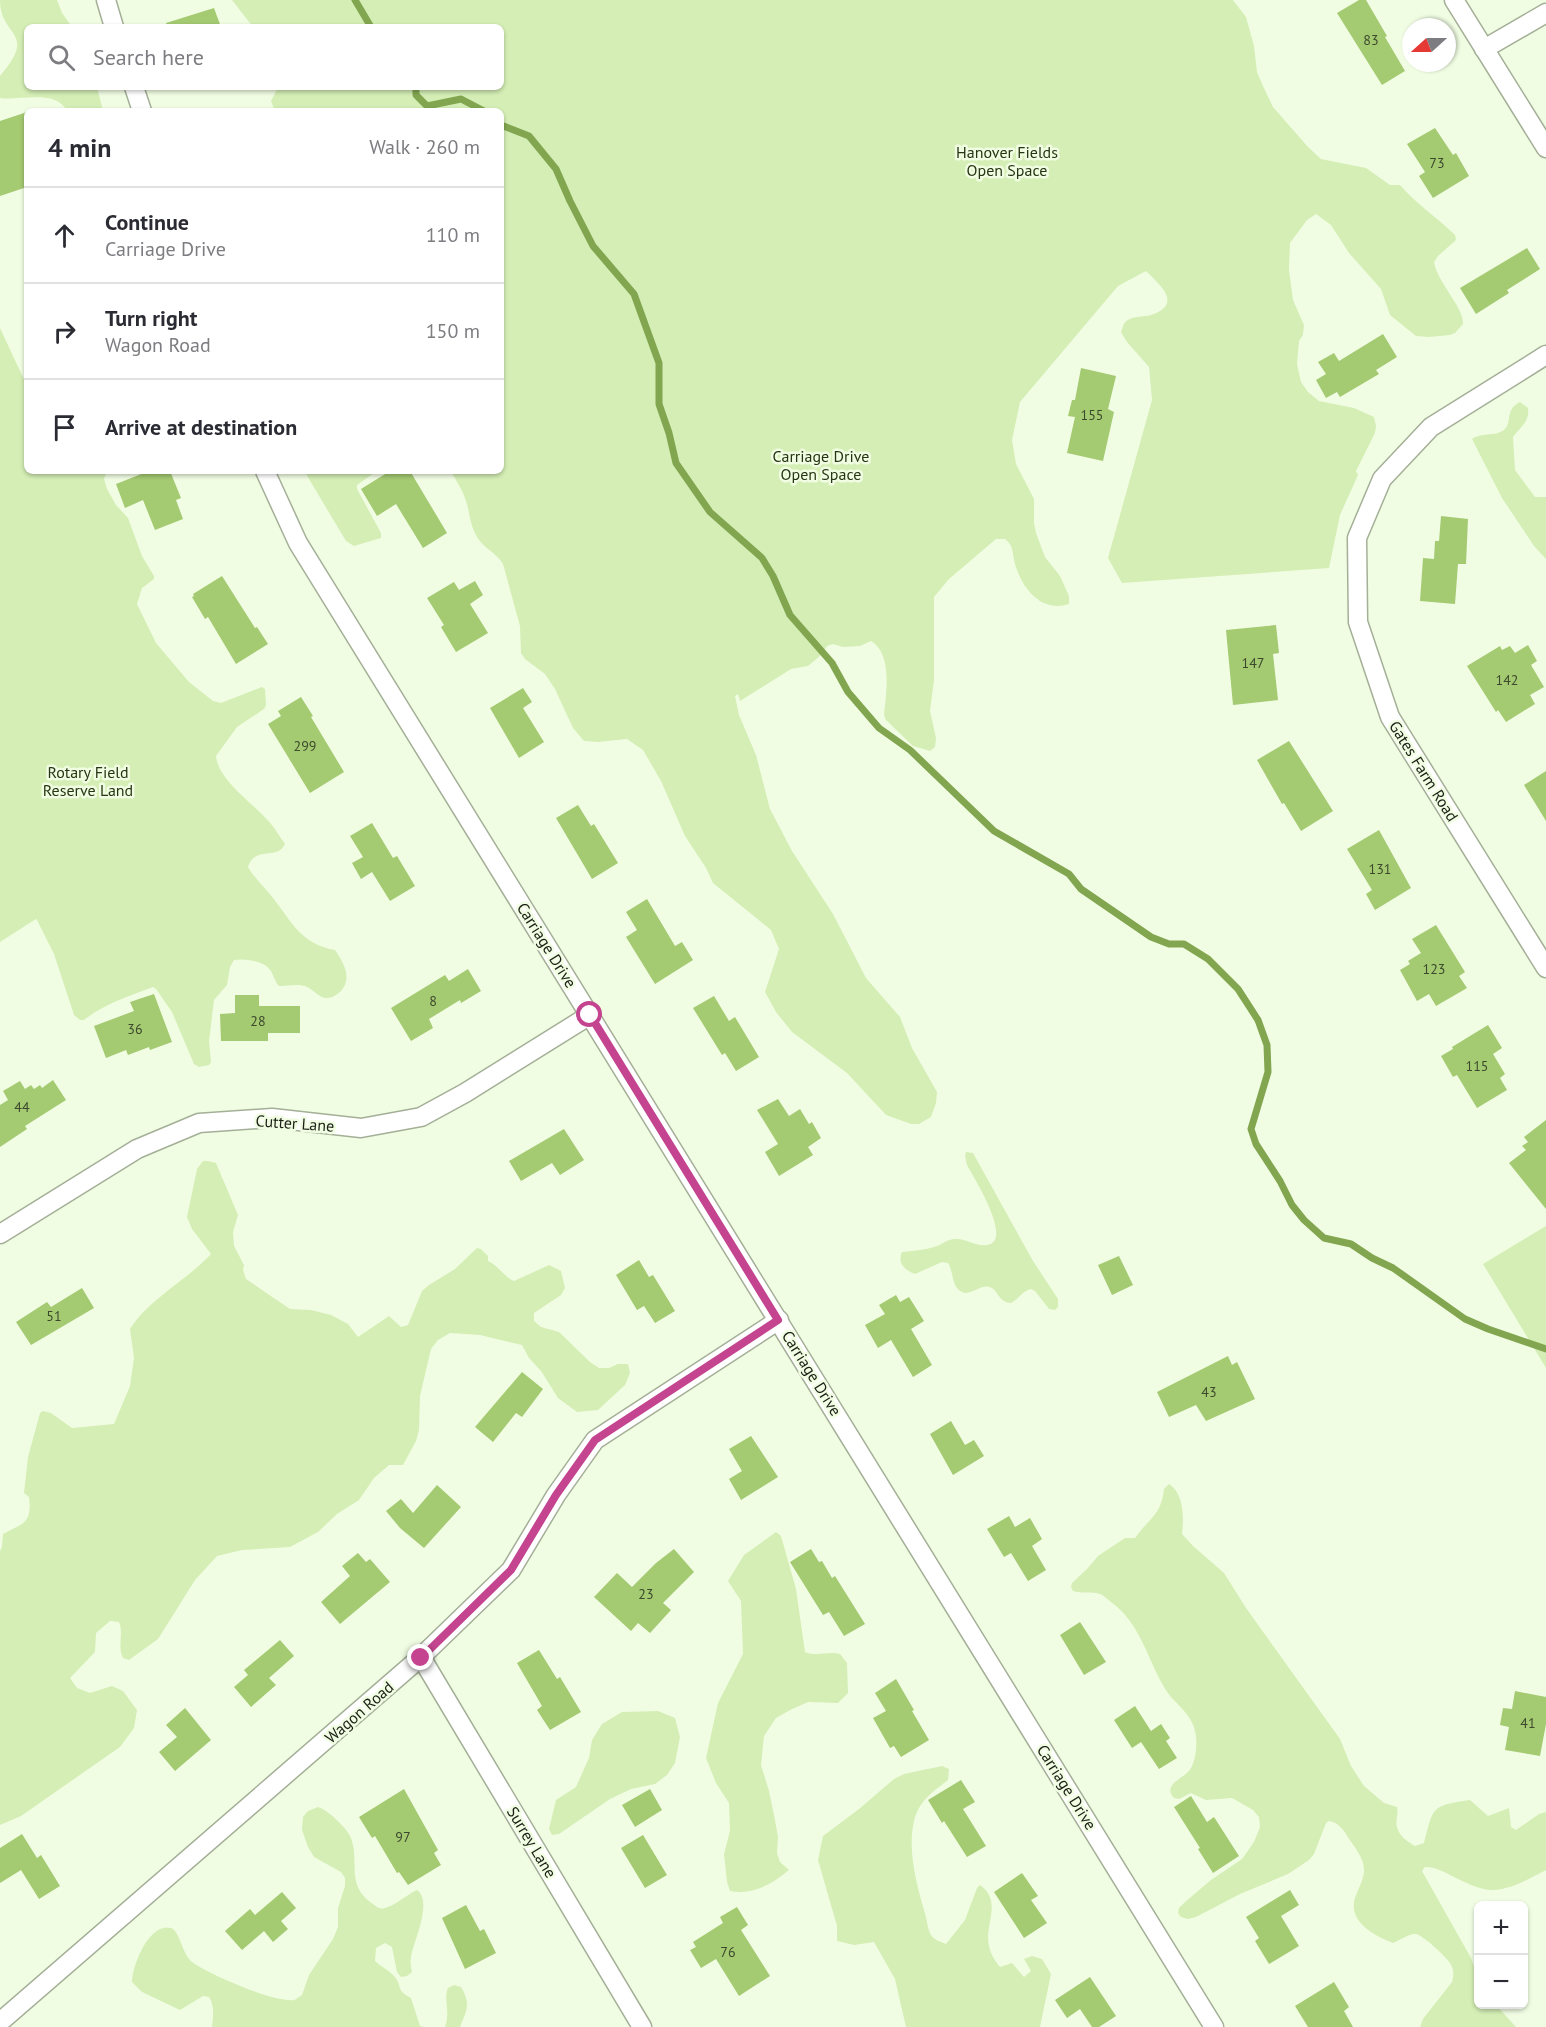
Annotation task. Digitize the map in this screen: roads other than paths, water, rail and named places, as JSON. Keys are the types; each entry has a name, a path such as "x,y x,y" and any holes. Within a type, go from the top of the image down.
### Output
{"street":[{"path":"106,0 113,24"},
{"path":"1454,0 1546,148"},
{"path":"1484,49 1546,13"},
{"path":"135,90 141,108"},
{"name":"Gates Farm Road","path":"1546,355 1431,426 1382,479 1357,538 1358,622 1390,717 1546,968"},
{"name":"Carriage Drive","path":"267,474 298,543 1214,2027"},
{"name":"Cutter Lane","path":"0,1234 137,1149 200,1123 272,1118 361,1128 421,1117 465,1093 590,1015"},
{"name":"Wagon Road","path":"0,2022 421,1658 511,1570 556,1495 595,1440 778,1320"},
{"name":"Surrey Lane","path":"421,1658 642,2027"}],"waterway":[{"path":"355,0 369,24"},
{"path":"416,90 416,95 427,106 461,99 478,108"},
{"path":"504,126 529,136 556,169 593,246 634,294 659,363 659,404 676,463 710,512 762,558 773,576 790,615 832,663 848,692 879,728 910,750 994,831 1069,874 1081,889 1151,937 1169,944 1184,944 1208,959 1238,989 1258,1020 1267,1045 1268,1072 1251,1129 1256,1144 1280,1181 1292,1205 1304,1220 1324,1238 1351,1244 1393,1268 1465,1319 1546,1349"}],"park label":[{"name":"Hanover Fields Open Space","path":"1007,161"},
{"name":"Carriage Drive Open Space","path":"821,465"},
{"name":"Rotary Field Reserve Land","path":"88,781"}]}
